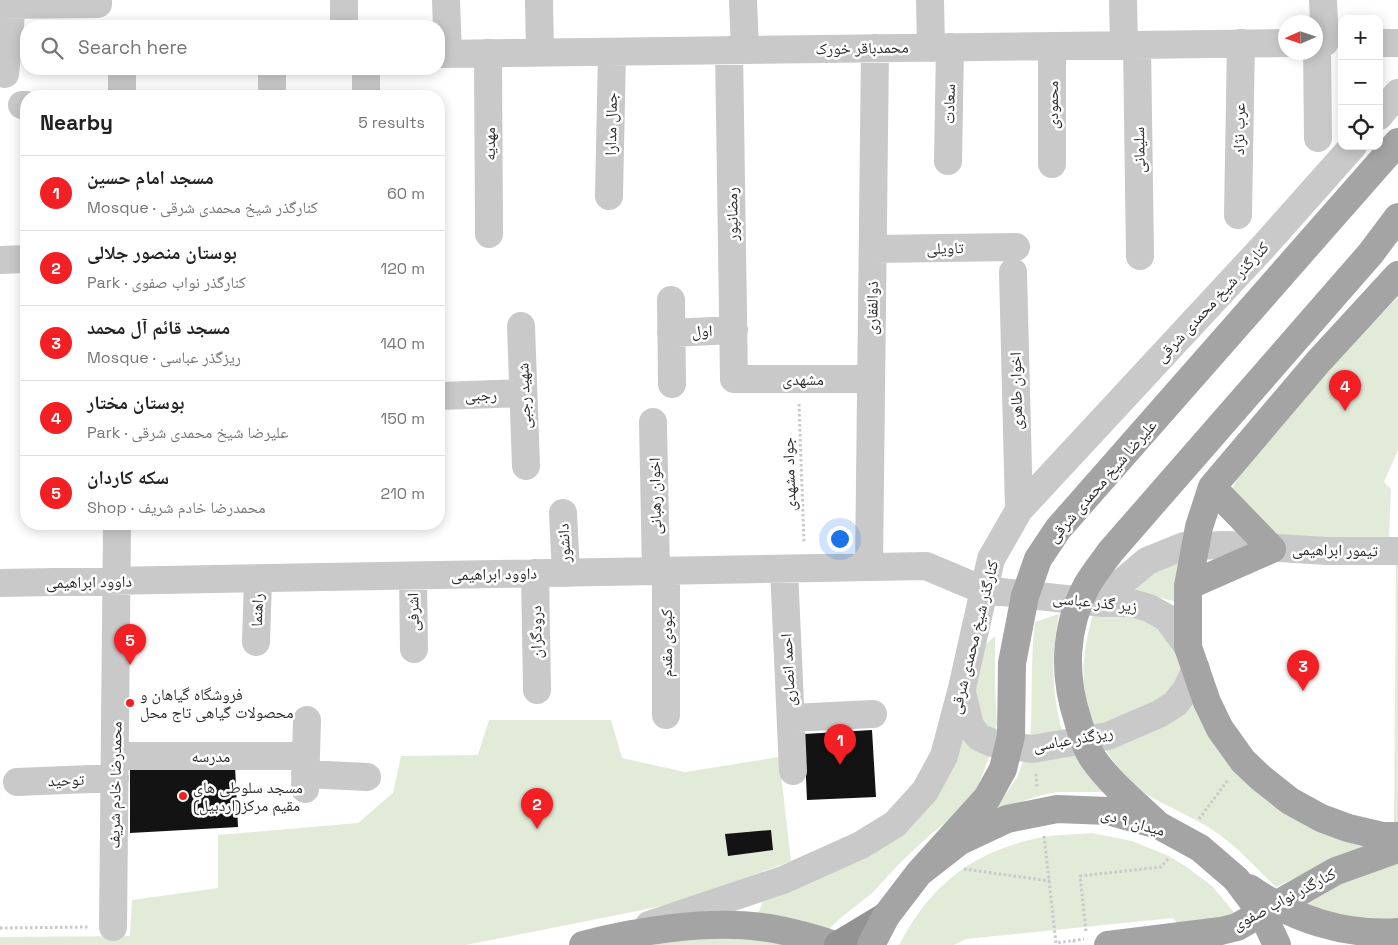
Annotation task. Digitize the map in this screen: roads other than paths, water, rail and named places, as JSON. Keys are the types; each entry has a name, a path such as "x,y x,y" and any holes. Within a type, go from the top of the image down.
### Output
{"highway":[{"path":"837,945 886,916"}],"main road":[{"name":"علیرضا شیخ محمدی شرقی","path":"919,873 987,798 1003,769 1011,736 1012,663 1025,596 1038,559 1058,528 1398,142"},
{"path":"1158,825 1093,759 1083,738 1073,708 1068,674 1068,644 1087,586 1111,551 1371,253 1398,218"},
{"path":"1398,275 1318,362 1212,487 1198,527 1188,586 1192,658 1207,702 1220,729 1243,761 1290,801 1321,818 1348,828 1382,836 1398,836"},
{"path":"1188,586 1272,549 1212,487"},
{"name":"میدان ۹ دی","path":"871,945 886,916 919,873 960,841 1007,819 1057,809 1108,811 1158,825 1200,848 1236,879 1263,915 1278,945"},
{"name":"کنارگذر نواب صفوی","path":"1108,945 1221,931 1237,927 1336,871 1398,850"},
{"path":"1236,879 1264,899 1297,916 1346,931 1398,932"},
{"path":"583,945 616,936 691,927 729,925 760,927 798,934 837,945"}],"street":[{"path":"344,0 344,20"},
{"path":"445,20 446,0"},
{"path":"539,0 540,52"},
{"name":"رمضانپور","path":"734,379 737,50 743,0"},
{"name":"سعادت","path":"930,0 941,47 948,161"},
{"name":"سلیمانی","path":"1123,0 1131,45 1140,256"},
{"path":"1318,138 1325,43 1323,0"},
{"path":"5,74 6,5 98,2"},
{"name":"محمدباقر خورک","path":"445,54 1278,43"},
{"path":"1383,43 1398,43"},
{"name":"عرب نژاد","path":"1238,215 1241,44"},
{"name":"محمودی","path":"1052,46 1052,164"},
{"name":"ذوالفقاری","path":"869,568 875,48"},
{"name":"جمال مدارا","path":"610,196 612,52"},
{"name":"مهدیه","path":"488,53 489,234"},
{"path":"122,75 122,90"},
{"path":"272,75 272,90"},
{"path":"366,75 366,90"},
{"path":"1383,111 1398,93"},
{"name":"کنارگذر شیخ محمدی شرقی","path":"616,936 783,880 860,845 895,824 925,791 944,756 992,559 1018,510 1258,253 1349,150"},
{"name":"تاویلی","path":"873,249 1015,259"},
{"path":"0,260 20,259"},
{"name":"اخوان طاهری","path":"1015,259 1018,510"},
{"name":"اول","path":"671,300 672,384"},
{"name":"شهید رجبی","path":"522,326 526,466"},
{"name":"اول","path":"671,333 734,330"},
{"name":"مشهدی","path":"734,379 871,379"},
{"name":"رجبی","path":"445,396 524,394"},
{"name":"اخوان رهبانی","path":"653,422 661,571"},
{"name":"دانشور","path":"563,513 566,573"},
{"name":"محمدرضا خادم شریف","path":"113,927 117,530"},
{"name":"تیمور ابراهیمی","path":"1103,603 1128,576 1147,562 1184,546 1228,545 1272,549 1398,551"},
{"name":"داوود ابراهیمی","path":"0,583 926,566 983,590"},
{"name":"احمد انصاری","path":"793,771 791,718 794,569"},
{"name":"کبودی مقدم","path":"661,571 666,715"},
{"name":"درودگران","path":"535,574 537,690"},
{"name":"اشرفی","path":"413,576 414,649"},
{"name":"راهنما","path":"256,642 258,579"},
{"name":"زیر گذر عباسی","path":"983,590 1103,603 1131,603 1148,608 1167,618 1192,658"},
{"name":"ریزگذر عباسی","path":"962,688 970,726 979,737 992,743 1032,749 1108,736 1159,714 1175,704 1186,690 1192,658"},
{"path":"791,718 873,714"},
{"path":"305,773 307,720"},
{"name":"مدرسه","path":"115,767 305,773 367,778"},
{"name":"توحید","path":"17,782 115,767"}],"place":[{"name":"بوستان مختار","path":"1345,411"},
{"name":"سکه کاردان","path":"130,665"},
{"name":"مسجد قائم آل محمد","path":"1303,691"},
{"name":"فروشگاه گیاهان و محصولات گیاهی تاج محل","path":"130,703"},
{"name":"مسجد امام حسین","path":"840,765"},
{"name":"مسجد سلوطی های مقیم مرکز(اردبیل)","path":"183,796"},
{"name":"بوستان منصور جلالی","path":"537,829"}]}
